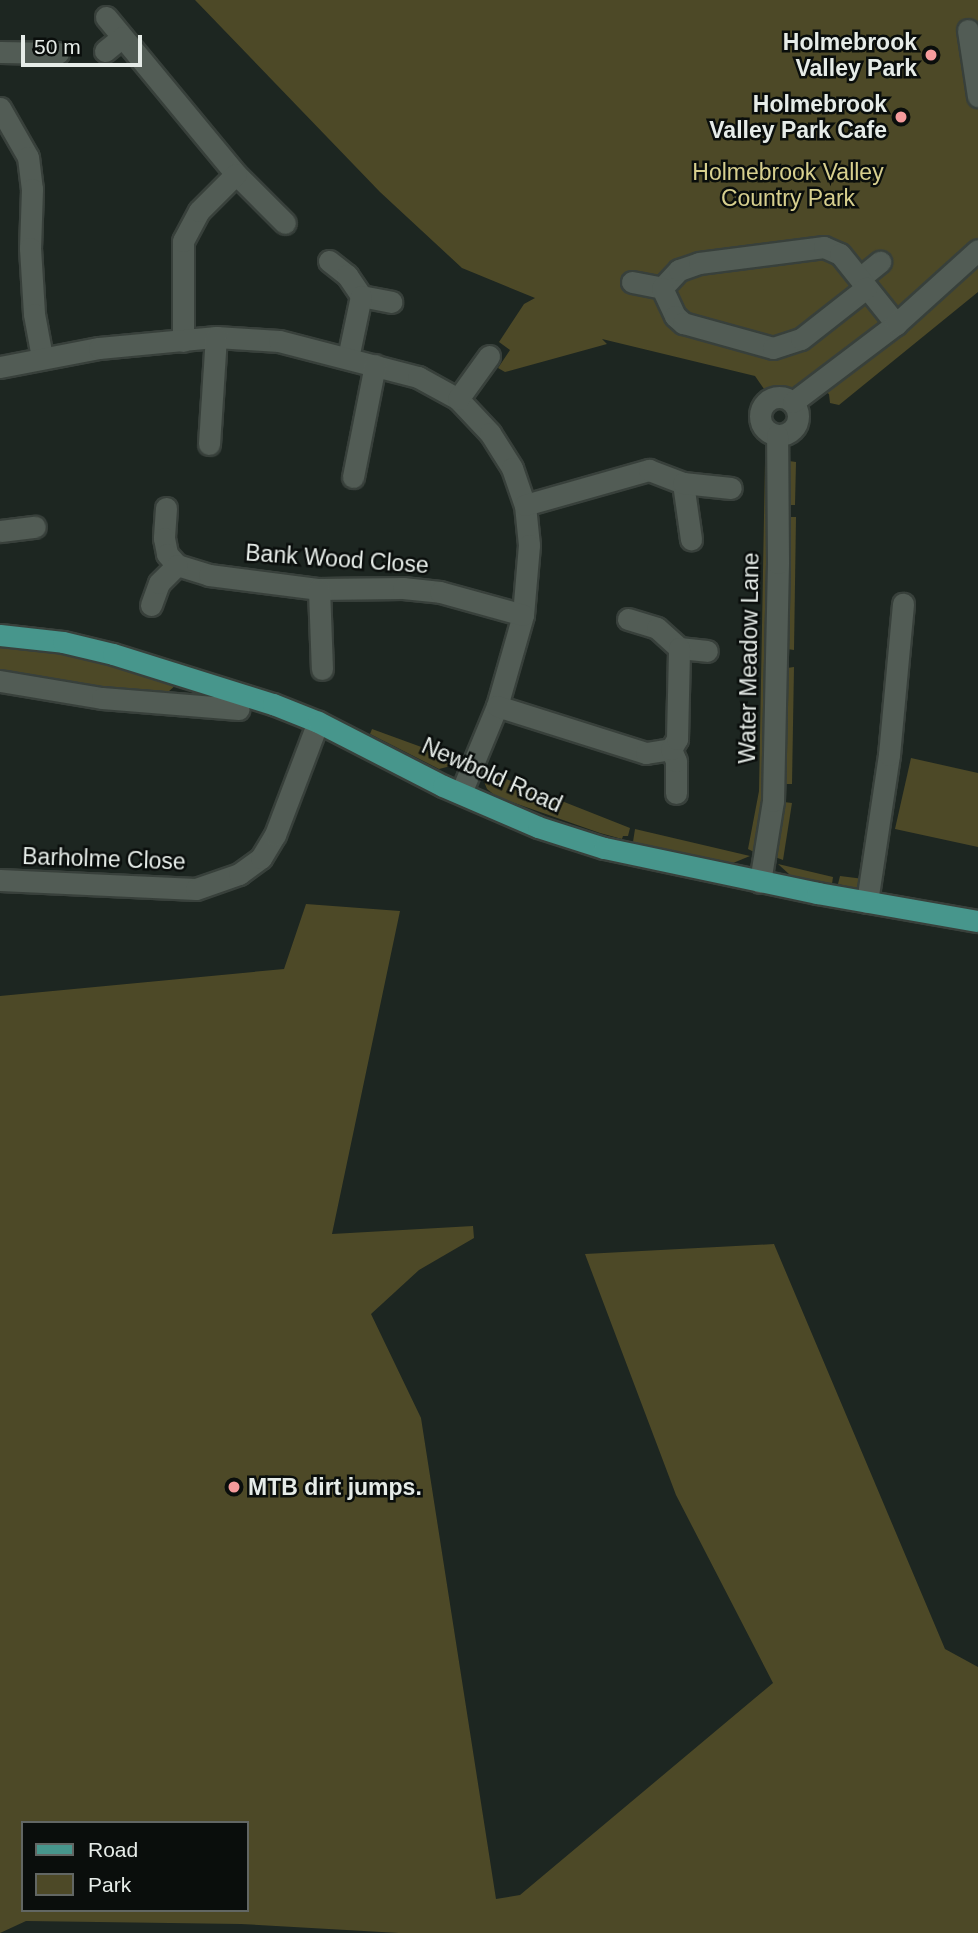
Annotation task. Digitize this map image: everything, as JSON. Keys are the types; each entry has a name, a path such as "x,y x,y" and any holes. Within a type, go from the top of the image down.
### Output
{"main road":[{"name":"Newbold Road","path":"0,635 63,642 192,676 318,722 461,793 538,827 604,848 760,882 978,921"}],"street":[{"path":"106,17 236,174 285,223"},
{"path":"972,34 978,96"},
{"path":"105,51 122,37"},
{"path":"0,52 58,53"},
{"path":"0,108 28,157 32,189 30,261 34,314 42,357"},
{"path":"183,341 183,241 199,211 236,174"},
{"path":"662,288 679,270 699,263 819,247 840,254 896,324"},
{"path":"793,402 896,324 978,250"},
{"path":"329,261 347,275 360,296 348,358"},
{"path":"662,288 675,316 683,323 773,348 801,339 863,283 880,262"},
{"path":"632,282 662,288"},
{"path":"360,296 391,302"},
{"path":"0,367 42,357 216,337 279,341 418,377 458,398 490,433 512,468 525,505 530,545 523,615 497,706 461,793"},
{"path":"209,444 204,397 216,337"},
{"path":"458,398 489,356"},
{"path":"353,477 376,365"},
{"path":"783,397 793,402 798,415 793,429 777,435 765,430 759,415 762,406 770,398 783,397"},
{"name":"Water Meadow Lane","path":"760,882 773,801 778,563 777,435"},
{"path":"645,449 649,470"},
{"path":"525,505 649,470 683,483 731,488"},
{"path":"683,483 691,539"},
{"path":"151,605 159,583 177,565 166,554 166,508"},
{"path":"0,531 34,527"},
{"name":"Bank Wood Close","path":"177,565 209,575 319,589 415,589 523,615"},
{"path":"319,589 322,670"},
{"path":"867,902 889,755 903,604"},
{"path":"628,619 657,628 679,649 707,651"},
{"path":"671,750 677,739 679,649"},
{"path":"187,704 192,676"},
{"path":"0,681 102,698 239,709"},
{"path":"497,706 646,753 671,750"},
{"name":"Barholme Close","path":"0,880 196,889 239,874 261,858 275,835 318,722"},
{"path":"671,750 676,761 676,793"}],"green space":[{"name":"Holmebrook Valley Country Park","path":"195,0 978,0 978,292 839,405 830,403 829,394 804,380 788,390 764,389 755,376 602,339 607,344 505,372 498,368 510,350 499,342 524,304 535,298 462,268 380,192"},
{"path":"765,461 772,461 767,781 754,852 748,849 759,791"},
{"path":"789,461 796,462 795,505 789,505"},
{"path":"788,517 796,517 794,650 787,649"},
{"path":"0,645 110,662 177,684 168,692 117,690 0,671"},
{"path":"794,667 792,784 785,784 787,668"},
{"path":"372,729 457,760 459,764 439,769 370,734"},
{"path":"911,758 978,773 978,847 895,829"},
{"path":"486,771 630,828 628,836 623,836 622,839 600,833 497,797 487,789 480,772"},
{"path":"784,802 792,803 783,860 775,857 775,848"},
{"path":"635,829 750,856 733,863 633,842"},
{"path":"778,864 833,877 832,884 790,875"},
{"path":"840,876 864,879 860,887 855,888 838,884"},
{"path":"306,904 400,911 332,1234 473,1226 474,1238 419,1270 371,1314 421,1418 496,1899 520,1895 773,1683 676,1495 585,1254 774,1244 945,1649 978,1667 978,1933 399,1933 241,1924 26,1921 0,1933 0,996 284,969"}],"place":[{"name":"Holmebrook Valley Park","path":"931,55"},
{"name":"Holmebrook Valley Park Cafe","path":"901,117"},
{"name":"MTB dirt jumps.","path":"234,1487"}]}
